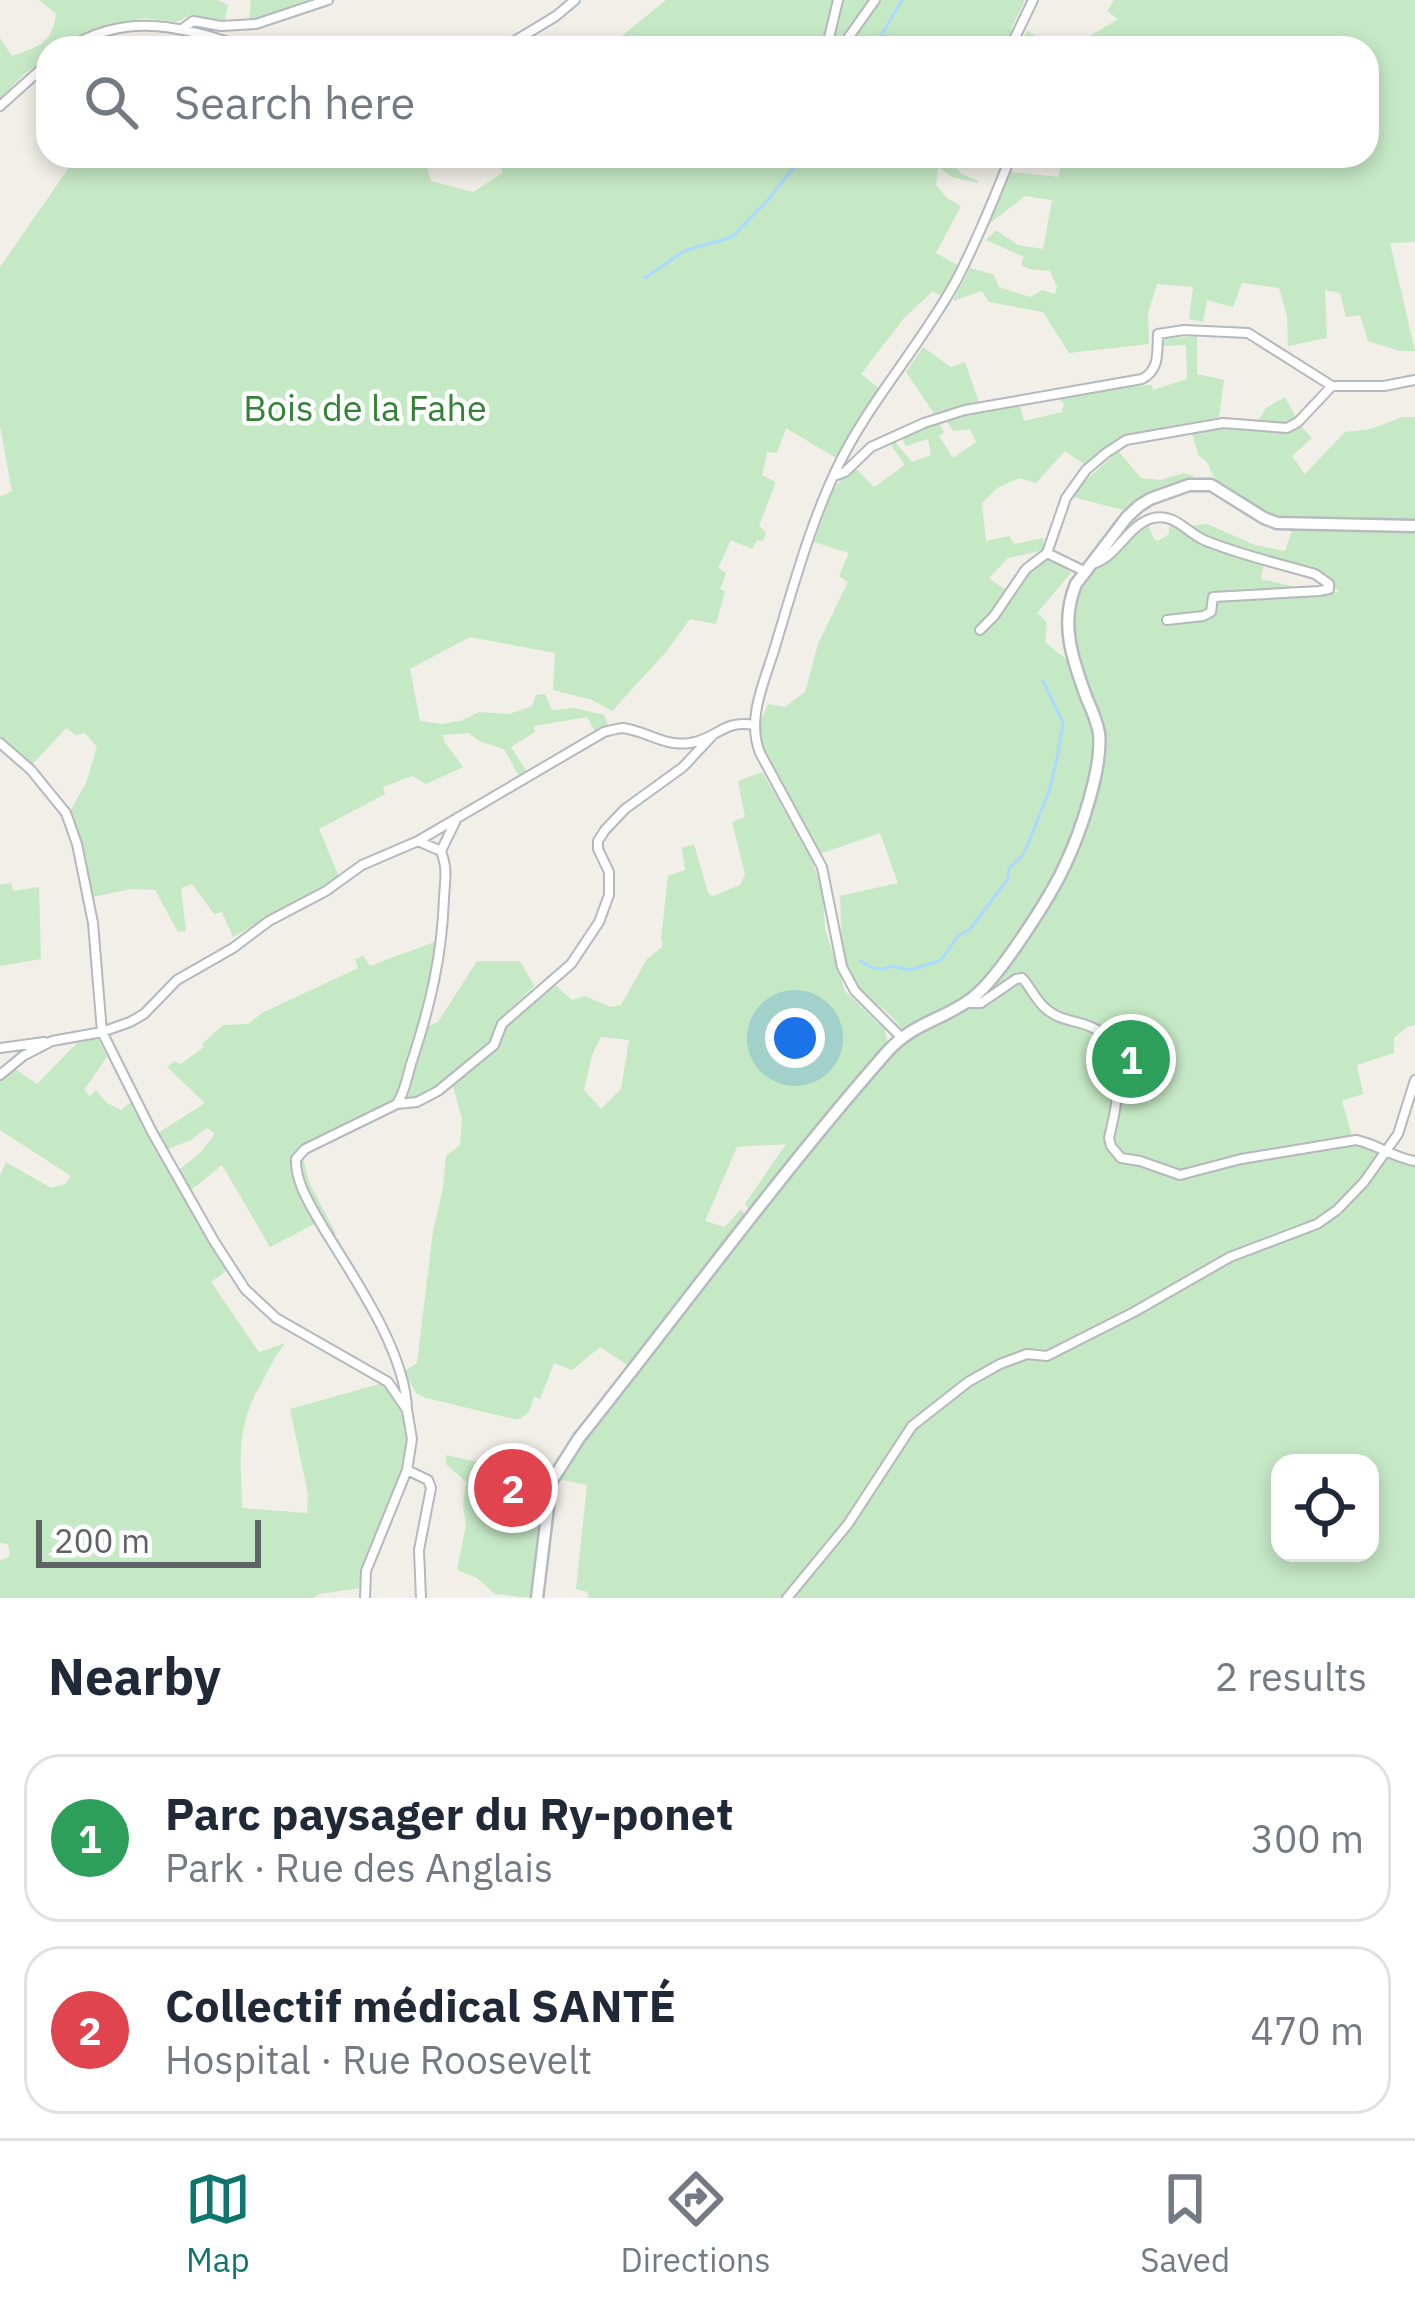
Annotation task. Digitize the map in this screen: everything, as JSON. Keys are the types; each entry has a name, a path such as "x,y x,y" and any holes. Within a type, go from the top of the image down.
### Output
{"main road":[{"path":"537,1598 550,1482 579,1438 817,1132 901,1037 966,1003 994,977 1056,882 1091,790 1099,734 1071,656 1071,597 1127,517 1150,499 1201,483 1277,523 1415,526"}],"street":[{"path":"181,30 194,21 221,26 256,24 328,0"},
{"path":"523,36 574,0"},
{"path":"829,36 838,0"},
{"path":"850,36 874,0"},
{"path":"1016,36 1033,0"},
{"path":"93,36 120,27 157,25 203,36"},
{"path":"0,106 36,73"},
{"path":"901,1037 848,981 822,866 760,753 754,725 792,588 834,476 868,414 957,279 1006,168"},
{"path":"834,476 872,447 965,410 1142,379 1156,367 1158,334 1247,333 1332,386 1384,386 1415,380"},
{"path":"980,630 1026,569 1047,554 1066,498 1106,453 1126,440 1223,423 1287,428 1332,386"},
{"path":"1047,554 1088,568 1104,561 1142,524 1170,518 1202,539 1315,574 1330,584 1329,589 1213,597 1211,612 1203,616 1166,620"},
{"path":"0,1048 102,1032 130,1022 177,980 233,949 269,920 362,865 418,841 604,732 621,728 666,743 689,743 734,723 754,725"},
{"path":"365,1598 366,1571 407,1470 412,1439 406,1389 378,1320 316,1214 296,1172 296,1159 305,1149 397,1104 417,1102 438,1091 494,1045 502,1024 571,964 599,922 609,895 609,872 598,841 626,808 683,767 712,736"},
{"path":"0,743 31,770 66,813 94,923 102,1032 152,1132 245,1289 276,1318 388,1382 407,1411"},
{"path":"397,1104 407,1088 443,940 448,871 441,851 459,816"},
{"path":"418,841 441,851"},
{"path":"966,1003 981,1003 1022,978 1054,1015 1101,1033 1118,1080 1109,1138 1121,1157 1180,1175 1240,1159 1356,1139 1415,1161"},
{"path":"0,1075 22,1056 52,1041"},
{"path":"787,1598 848,1524 912,1426 968,1382 1000,1364 1028,1354 1047,1356 1230,1257 1317,1223 1337,1210 1398,1134 1415,1080"},
{"path":"388,1382 401,1374"},
{"path":"407,1470 428,1480 430,1488 419,1550 421,1598"}],"green space":[{"path":"39,0 218,0 228,5 225,20 249,19 251,0 317,0 250,21 223,21 191,15 176,22 144,18 100,27 84,36 48,36 56,14"},
{"path":"666,0 1025,0 1011,29 1014,36 622,36"},
{"path":"1114,0 1415,0 1415,242 1390,243 1415,351 1368,341 1360,315 1346,317 1340,293 1325,290 1327,338 1288,346 1287,316 1279,288 1242,283 1233,307 1207,300 1203,322 1189,319 1193,287 1157,284 1148,313 1149,344 1069,353 1043,312 989,302 982,291 953,301 970,268 993,274 999,287 1030,297 1042,290 1055,294 1050,271 1029,269 1021,265 1024,257 986,240 996,230 1018,245 1043,249 1052,200 1025,196 988,225 1011,172 1058,177 1060,168 1379,168 1379,36 1090,36 1118,19 1107,11"},
{"path":"0,38 12,56 36,46 36,66 0,100"},
{"name":"Bois de la Fahe","path":"69,168 427,168 431,181 473,192 503,173 501,168 938,168 936,185 961,206 936,253 959,266 943,297 933,291 904,318 861,374 880,389 836,458 786,428 777,453 767,452 762,475 776,482 759,526 766,532 752,549 731,540 718,568 726,573 716,624 690,619 612,711 592,700 553,690 555,653 470,637 410,669 420,721 442,724 479,712 509,714 532,706 536,695 545,694 552,710 575,708 604,715 608,725 595,732 587,717 534,726 535,732 511,747 527,772 519,776 504,749 469,733 443,735 463,767 426,784 412,776 383,787 385,794 319,829 339,877 233,937 222,912 214,914 192,884 181,888 186,931 178,932 155,890 131,889 93,897 70,811 86,783 97,747 85,733 76,735 66,728 31,766 0,736 0,497 12,491 0,426 0,267"},
{"path":"939,168 957,168 978,183 952,177"},
{"path":"1197,336 1197,374 1224,380 1219,417 1126,435 1085,465 1065,451 1036,483 1019,478 997,488 982,503 986,541 1009,536 1014,544 1043,538 1044,550 1008,558 989,578 1007,591 1028,567 1050,556 1071,573 1037,613 1047,622 1045,642 1066,659 1081,590 1121,530 1137,534 1148,525 1158,541 1169,534 1169,525 1207,524 1255,545 1285,551 1293,528 1415,529 1415,1025 1394,1038 1394,1053 1357,1065 1363,1094 1342,1101 1354,1143 1415,1166 1415,1598 588,1598 588,1592 576,1589 587,1485 559,1479 579,1438 905,1037 897,1022 853,979 843,945 840,896 898,883 880,833 820,854 762,749 758,727 768,704 785,707 805,692 818,644 848,582 839,576 849,553 814,542 833,489 854,467 874,487 905,465 891,445 895,442 912,462 931,455 928,439 906,446 900,434 937,419 944,432 939,436 953,458 976,442 970,429 953,431 944,417 1019,402 1024,421 1062,412 1064,404 1058,398 1101,389 1152,385 1153,390 1187,379 1186,345 1163,346 1163,339","holes":["1255,551 1318,570 1339,592 1322,593 1261,579 1264,564"]},
{"path":"923,347 951,367 965,362 979,402 935,415 906,372"},
{"path":"1285,397 1312,438 1292,456 1305,474 1345,432 1415,417 1415,521 1336,522 1276,515 1218,482 1199,456 1192,434 1232,426 1252,430 1266,408"},
{"path":"1118,451 1141,478 1195,476 1136,499 1127,511 1069,496"},
{"path":"762,772 811,856 823,895 825,929 845,991 885,1030 887,1041 750,1212 745,1204 786,1144 737,1147 705,1221 725,1227 741,1209 746,1216 629,1366 600,1347 572,1370 554,1363 540,1399 534,1396 529,1412 518,1420 417,1394 403,1372 417,1363 446,1156 460,1145 462,1119 452,1083 415,1101 405,1100 426,1027 438,1022 477,961 520,961 534,986 508,1011 495,1032 501,1035 524,1006 554,984 572,1000 585,996 610,1007 621,1005 647,959 663,946 668,876 685,870 682,848 694,844 708,893 713,896 740,885 745,875 732,822 745,817 738,781","holes":["601,1037 629,1040 621,1089 601,1109 584,1090 592,1055"]},
{"path":"11,883 13,891 39,887 41,959 0,966 0,885"},
{"path":"440,940 424,1021 398,1097 301,1149 309,1182 336,1234 330,1237 320,1221 270,1247 222,1165 190,1191 179,1170 215,1134 207,1128 168,1149 158,1133 205,1103 167,1067 174,1061 181,1064 204,1047 223,1025 248,1024 358,968 355,959 363,956 370,966"},
{"path":"96,1034 107,1057 84,1090 90,1096 96,1090 121,1110 132,1101 226,1271 211,1282 259,1352 286,1343 247,1415 241,1444 242,1508 307,1513 308,1494 290,1409 383,1383 399,1403 406,1451 359,1588 313,1598 0,1598 0,1561 10,1556 8,1544 0,1543 0,1175 6,1162 51,1188 65,1184 71,1176 0,1130 0,1079 12,1067 37,1084 83,1037"},
{"path":"446,1455 547,1477 539,1510 532,1598 495,1594 477,1578 457,1570 466,1525 466,1482 446,1464"}],"waterway":[{"path":"881,36 902,0"},
{"path":"645,278 684,251 732,237 793,168"},
{"path":"860,961 873,968 910,970 941,960 1008,879 1009,868 1024,854 1058,754 1063,723 1043,681"}],"place":[{"name":"Parc paysager du Ry-ponet","path":"1131,1059"},
{"name":"Collectif médical SANTÉ","path":"513,1488"}]}
